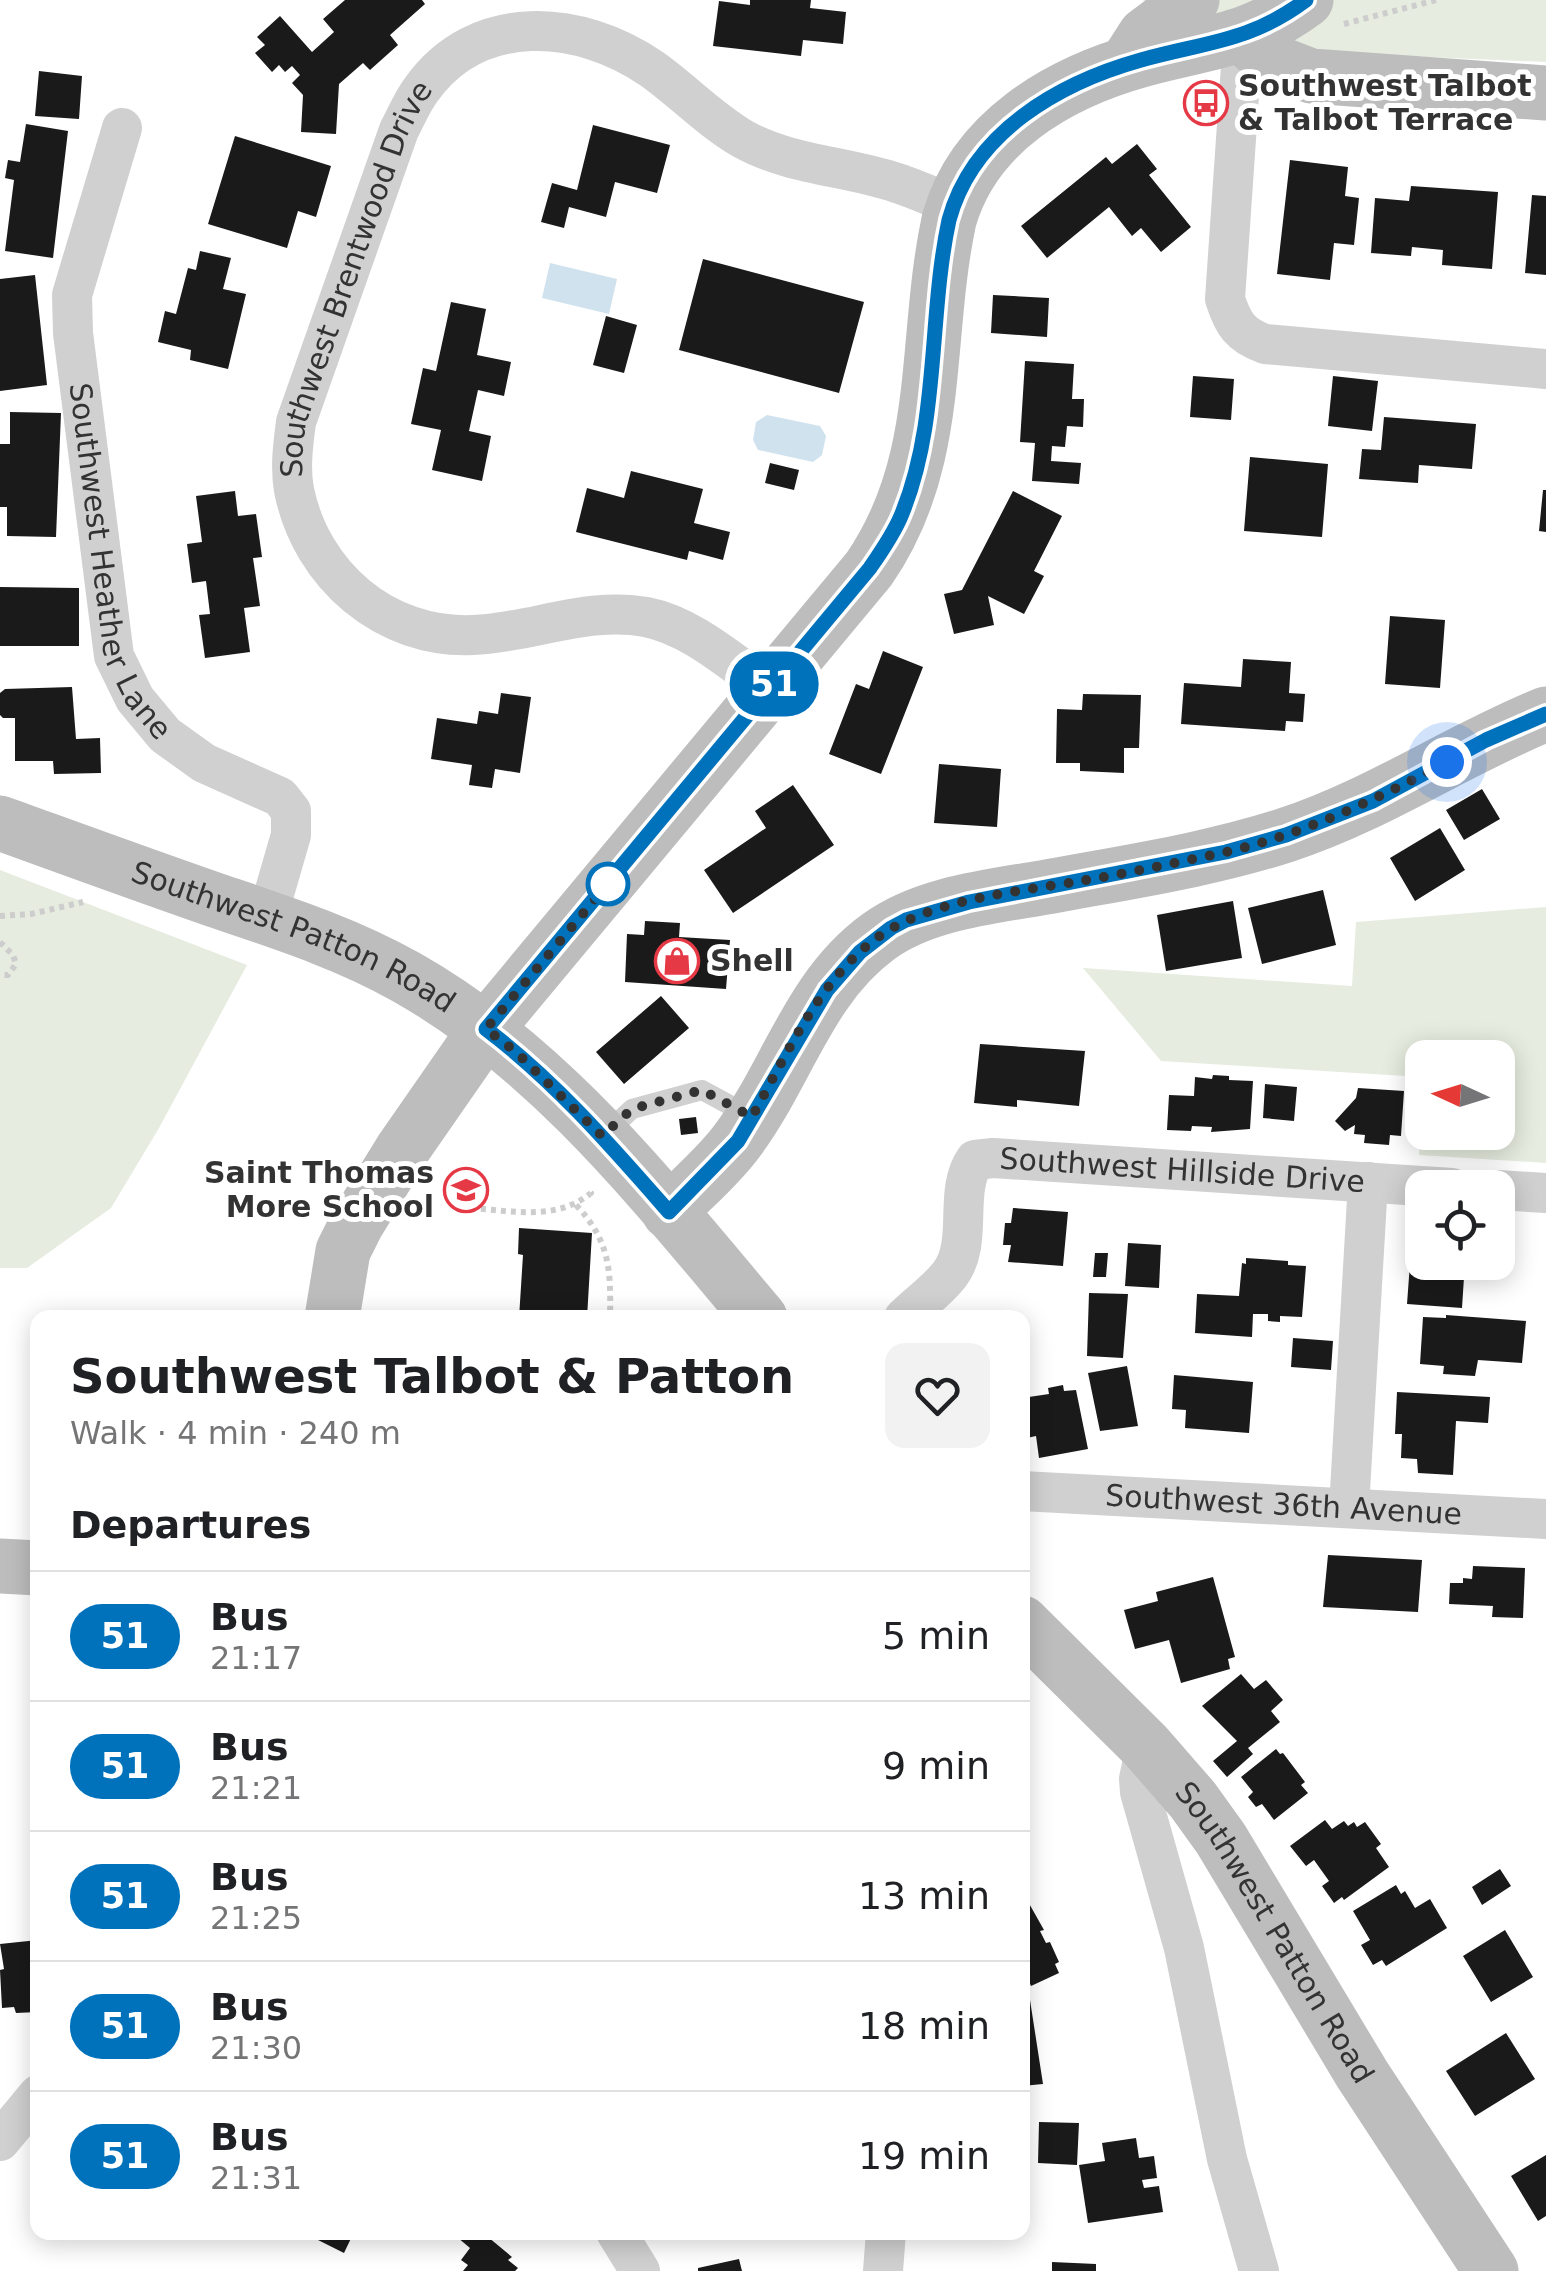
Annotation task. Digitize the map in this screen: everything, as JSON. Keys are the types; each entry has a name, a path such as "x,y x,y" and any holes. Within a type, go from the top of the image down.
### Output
{"street":[{"path":"1127,64 1145,35 1192,0"},
{"path":"333,1310 343,1251 402,1150 501,1040 770,689 870,568 901,517 920,450 953,205 982,153 1019,118 1080,81 1271,12"},
{"path":"1271,12 1270,60 1311,76 1546,92"},
{"path":"1271,12 1225,299 1232,322 1246,336 1265,344 1546,368"},
{"name":"Southwest Brentwood Drive","path":"770,689 689,634 648,617 604,613 470,636 425,630 395,622 356,598 334,575 306,530 294,489 292,453 296,422 399,130 421,89 452,58 486,38 551,29 616,48 652,68 743,138 770,151 896,182 953,205"},
{"name":"Southwest Heather Lane","path":"122,128 72,295 73,333 108,626 122,676 135,700 165,735 204,763 280,797 291,811 291,835 267,918"},
{"path":"669,1212 738,1141 827,990 860,952 906,920 969,902 1226,852 1286,835 1373,801 1486,740 1546,714"},
{"name":"Southwest Patton Road","path":"0,824 343,946 424,987 501,1040 592,1161 669,1212 746,1310"},
{"name":"Southwest Hillside Drive","path":"913,1310 952,1273 960,1244 967,1172 975,1160 993,1158 1405,1185"},
{"path":"1349,1508 1368,1182"},
{"path":"1515,1191 1546,1192"},
{"name":"Southwest 36th Avenue","path":"1030,1491 1546,1519"},
{"path":"0,1566 30,1568"},
{"name":"Southwest Patton Road","path":"1030,1632 1146,1746 1194,1800 1362,2074 1492,2271"},
{"path":"1146,1746 1140,1792 1184,1948 1232,2177 1259,2271"},
{"path":"0,2141 30,2105"},
{"path":"621,2240 640,2271"},
{"path":"883,2271 885,2240"}],"lane":[{"path":"592,1161 632,1109 702,1090 752,1117"}],"path":[{"path":"1271,12 1333,25 1436,0"},
{"path":"0,916 20,916 98,900"},
{"path":"0,942 16,964 8,975 0,975"},
{"path":"471,1208 538,1212 576,1205 591,1193 592,1161"},
{"path":"576,1205 593,1222 605,1245 610,1310"}],"shaded area":[{"path":"1142,0 1546,0 1546,62 1309,52"},
{"path":"0,870 247,965 111,1208 27,1268 0,1268"},
{"path":"1546,907 1546,1163 1419,1155 1419,1150 1515,1150 1515,1040 1405,1040 1405,1076 1161,1061 1083,968 1352,986 1356,922"}],"water":[{"path":"550,263 617,279 609,314 542,298"},
{"path":"767,415 820,426 826,436 822,455 813,462 758,450 753,440 756,422"}],"building":[{"path":"345,0 422,0 425,4 390,35 398,45 370,70 363,63 339,84 336,134 301,132 303,95 292,83 300,75 292,66 285,72 279,65 272,72 255,53 265,45 257,37 280,16 312,52 334,32 323,19"},
{"path":"750,0 811,0 810,8 846,12 843,44 803,40 801,56 713,46 719,1 750,5"},
{"path":"39,71 82,76 79,119 35,116"},
{"path":"26,124 68,131 53,258 5,251 14,180 5,178 8,160 20,162"},
{"path":"593,125 670,145 657,193 615,182 606,217 569,207 564,228 541,222 552,183 577,190"},
{"path":"235,136 331,166 316,217 298,211 287,248 208,224"},
{"path":"1137,144 1157,169 1149,175 1191,227 1161,252 1141,228 1132,236 1109,207 1047,258 1021,226 1106,157 1112,164"},
{"path":"1290,160 1348,167 1345,196 1359,198 1354,245 1334,243 1330,280 1277,274"},
{"path":"1411,186 1498,192 1492,269 1442,265 1443,250 1412,247 1411,256 1371,253 1375,198 1409,201"},
{"path":"1532,195 1546,196 1546,275 1525,273"},
{"path":"200,251 231,258 223,289 246,294 228,369 190,360 191,350 158,342 165,311 176,314 188,268 196,270"},
{"path":"703,259 864,302 839,393 679,350"},
{"path":"35,275 47,385 0,391 0,279"},
{"path":"993,295 1049,298 1047,337 991,333"},
{"path":"451,302 486,309 477,355 511,362 504,396 478,390 469,431 491,436 482,481 432,470 441,430 411,424 423,368 436,371"},
{"path":"606,316 637,325 624,373 593,365"},
{"path":"1025,361 1074,364 1072,399 1084,399 1083,427 1067,426 1065,447 1052,446 1051,461 1081,463 1079,484 1032,481 1035,443 1020,442"},
{"path":"1193,376 1234,379 1231,420 1190,417"},
{"path":"1333,376 1378,381 1372,431 1328,426"},
{"path":"10,412 61,413 56,537 7,536 7,507 0,507 0,444 10,444"},
{"path":"1384,417 1476,424 1472,469 1419,465 1418,483 1359,479 1362,449 1381,450"},
{"path":"1250,457 1328,464 1322,537 1244,531"},
{"path":"770,463 799,470 794,490 765,483"},
{"path":"631,471 703,489 694,523 730,532 723,560 689,551 687,560 576,532 587,488 624,498"},
{"path":"1546,490 1546,532 1539,531"},
{"path":"235,491 238,516 256,514 262,557 253,558 260,606 244,608 250,652 205,658 199,615 210,614 206,581 192,583 187,544 202,542 196,496"},
{"path":"1013,491 1062,516 1034,571 1044,576 1024,614 988,596 994,625 954,634 944,594 962,590"},
{"path":"0,587 79,588 79,646 0,646"},
{"path":"1390,616 1445,620 1440,688 1385,684"},
{"path":"883,651 923,667 881,774 829,754 856,684 869,689"},
{"path":"1243,659 1291,662 1289,693 1305,694 1303,722 1286,721 1285,731 1181,724 1184,683 1241,687"},
{"path":"72,687 76,739 100,738 101,773 54,774 53,761 15,761 15,718 0,715 0,693 5,689"},
{"path":"501,693 531,697 520,773 495,769 492,788 469,785 472,765 431,759 437,718 477,724 479,711 498,714"},
{"path":"1083,694 1141,695 1139,748 1124,748 1124,773 1080,771 1080,763 1056,763 1057,709 1082,710"},
{"path":"939,764 1001,769 997,827 934,823"},
{"path":"793,785 834,845 733,913 704,870 766,828 755,811"},
{"path":"1482,789 1500,819 1464,840 1446,810"},
{"path":"1440,828 1465,870 1415,901 1390,858"},
{"path":"1323,890 1336,945 1262,964 1248,908"},
{"path":"1233,901 1242,958 1166,971 1157,915"},
{"name":"Shell","path":"645,921 680,923 679,937 730,940 726,989 625,982 627,934 644,935"},
{"name":"Shell","path":"661,996 689,1028 624,1084 596,1052"},
{"path":"980,1044 1085,1051 1079,1106 1017,1100 1017,1107 974,1103"},
{"path":"1213,1075 1253,1081 1250,1129 1211,1132 1212,1127 1192,1126 1191,1131 1167,1130 1169,1095 1194,1096 1195,1077 1212,1079"},
{"path":"1265,1084 1297,1087 1294,1121 1263,1118"},
{"path":"1358,1088 1404,1091 1401,1136 1390,1135 1389,1145 1364,1143 1365,1135 1354,1134 1355,1125 1345,1131 1335,1121 1356,1098"},
{"path":"696,1117 698,1133 681,1135 679,1119"},
{"path":"1013,1208 1068,1212 1063,1266 1008,1262 1011,1245 1003,1245 1005,1223 1011,1223"},
{"path":"519,1228 592,1233 587,1310 520,1310 523,1255 518,1254"},
{"path":"1128,1243 1161,1245 1159,1288 1125,1286"},
{"path":"1095,1253 1108,1253 1106,1277 1093,1277"},
{"path":"1246,1258 1306,1266 1302,1317 1280,1316 1280,1322 1268,1321 1268,1314 1253,1314 1252,1337 1195,1333 1197,1294 1239,1296 1242,1263 1246,1264"},
{"path":"1409,1280 1464,1280 1462,1308 1407,1304"},
{"path":"1089,1293 1128,1294 1123,1358 1087,1356"},
{"path":"1423,1317 1526,1321 1522,1363 1478,1360 1475,1376 1443,1374 1444,1366 1420,1364"},
{"path":"1293,1338 1333,1341 1331,1370 1291,1367"},
{"path":"1127,1366 1138,1426 1100,1431 1088,1373"},
{"path":"1174,1375 1253,1382 1249,1433 1185,1428 1186,1410 1172,1409"},
{"path":"1063,1385 1064,1391 1076,1390 1088,1449 1039,1458 1036,1436 1030,1437 1030,1397 1049,1394 1048,1388"},
{"path":"1397,1392 1490,1397 1488,1423 1456,1421 1453,1475 1418,1473 1417,1459 1401,1458 1402,1434 1395,1434"},
{"path":"1328,1555 1422,1560 1418,1612 1323,1607"},
{"path":"1473,1566 1525,1568 1523,1618 1492,1617 1493,1606 1449,1604 1450,1583 1472,1579"},
{"path":"1213,1577 1235,1657 1228,1659 1230,1669 1181,1683 1169,1640 1135,1649 1124,1610 1158,1601 1156,1592"},
{"path":"1241,1674 1254,1689 1266,1680 1283,1700 1271,1711 1280,1722 1248,1748 1253,1754 1227,1777 1213,1761 1237,1741 1202,1706"},
{"path":"1276,1749 1305,1782 1301,1785 1308,1793 1274,1820 1262,1804 1256,1807 1248,1797 1253,1792 1241,1777"},
{"path":"1325,1820 1332,1829 1344,1821 1348,1826 1354,1822 1357,1827 1365,1822 1381,1844 1376,1848 1389,1867 1334,1903 1322,1886 1329,1881 1314,1860 1306,1866 1290,1846"},
{"path":"1500,1869 1511,1886 1482,1905 1472,1887"},
{"path":"1396,1885 1401,1894 1405,1891 1415,1908 1430,1899 1447,1928 1386,1966 1382,1960 1373,1965 1361,1945 1370,1940 1353,1911"},
{"path":"1030,1905 1059,1962 1055,1964 1059,1973 1031,1986"},
{"path":"1505,1930 1533,1977 1491,2002 1463,1956"},
{"path":"30,1941 30,2012 2,2008 0,1970 4,1969 0,1944"},
{"path":"1030,2000 1043,2084 1030,2085"},
{"path":"1506,2033 1535,2079 1475,2116 1446,2071"},
{"path":"1039,2122 1079,2123 1077,2165 1038,2163"},
{"path":"1136,2138 1139,2158 1154,2156 1157,2178 1142,2180 1144,2188 1159,2186 1163,2212 1088,2223 1079,2165 1105,2161 1102,2143"},
{"path":"1546,2155 1546,2216 1538,2221 1511,2176"},
{"path":"318,2240 350,2240 344,2253"},
{"path":"460,2240 492,2240 512,2257 508,2260 518,2268 463,2271 468,2265 461,2260 470,2248"},
{"path":"739,2259 742,2271 698,2271 698,2268"},
{"path":"1052,2262 1096,2264 1096,2271 1052,2271"}],"bus line":[{"name":"51","path":"1306,0 1242,37 1144,59 1080,81 1019,118 982,153 962,185 949,220 920,450 893,534 870,568 486,1029 566,1100 669,1212 738,1141 827,990 860,952 891,928 969,902 1226,852 1286,835 1373,801 1486,740 1546,714"}],"place":[{"name":"Southwest Talbot & Talbot Terrace","path":"1206,103"},
{"name":"Shell","path":"677,961"},
{"name":"Saint Thomas More School","path":"466,1190"}],"route":[{"path":"608,884 613,878 486,1029 516,1052 602,1136 632,1109 702,1090 752,1117 827,990 860,952 906,920 996,896 1116,875 1260,843 1373,801 1447,762"}]}
